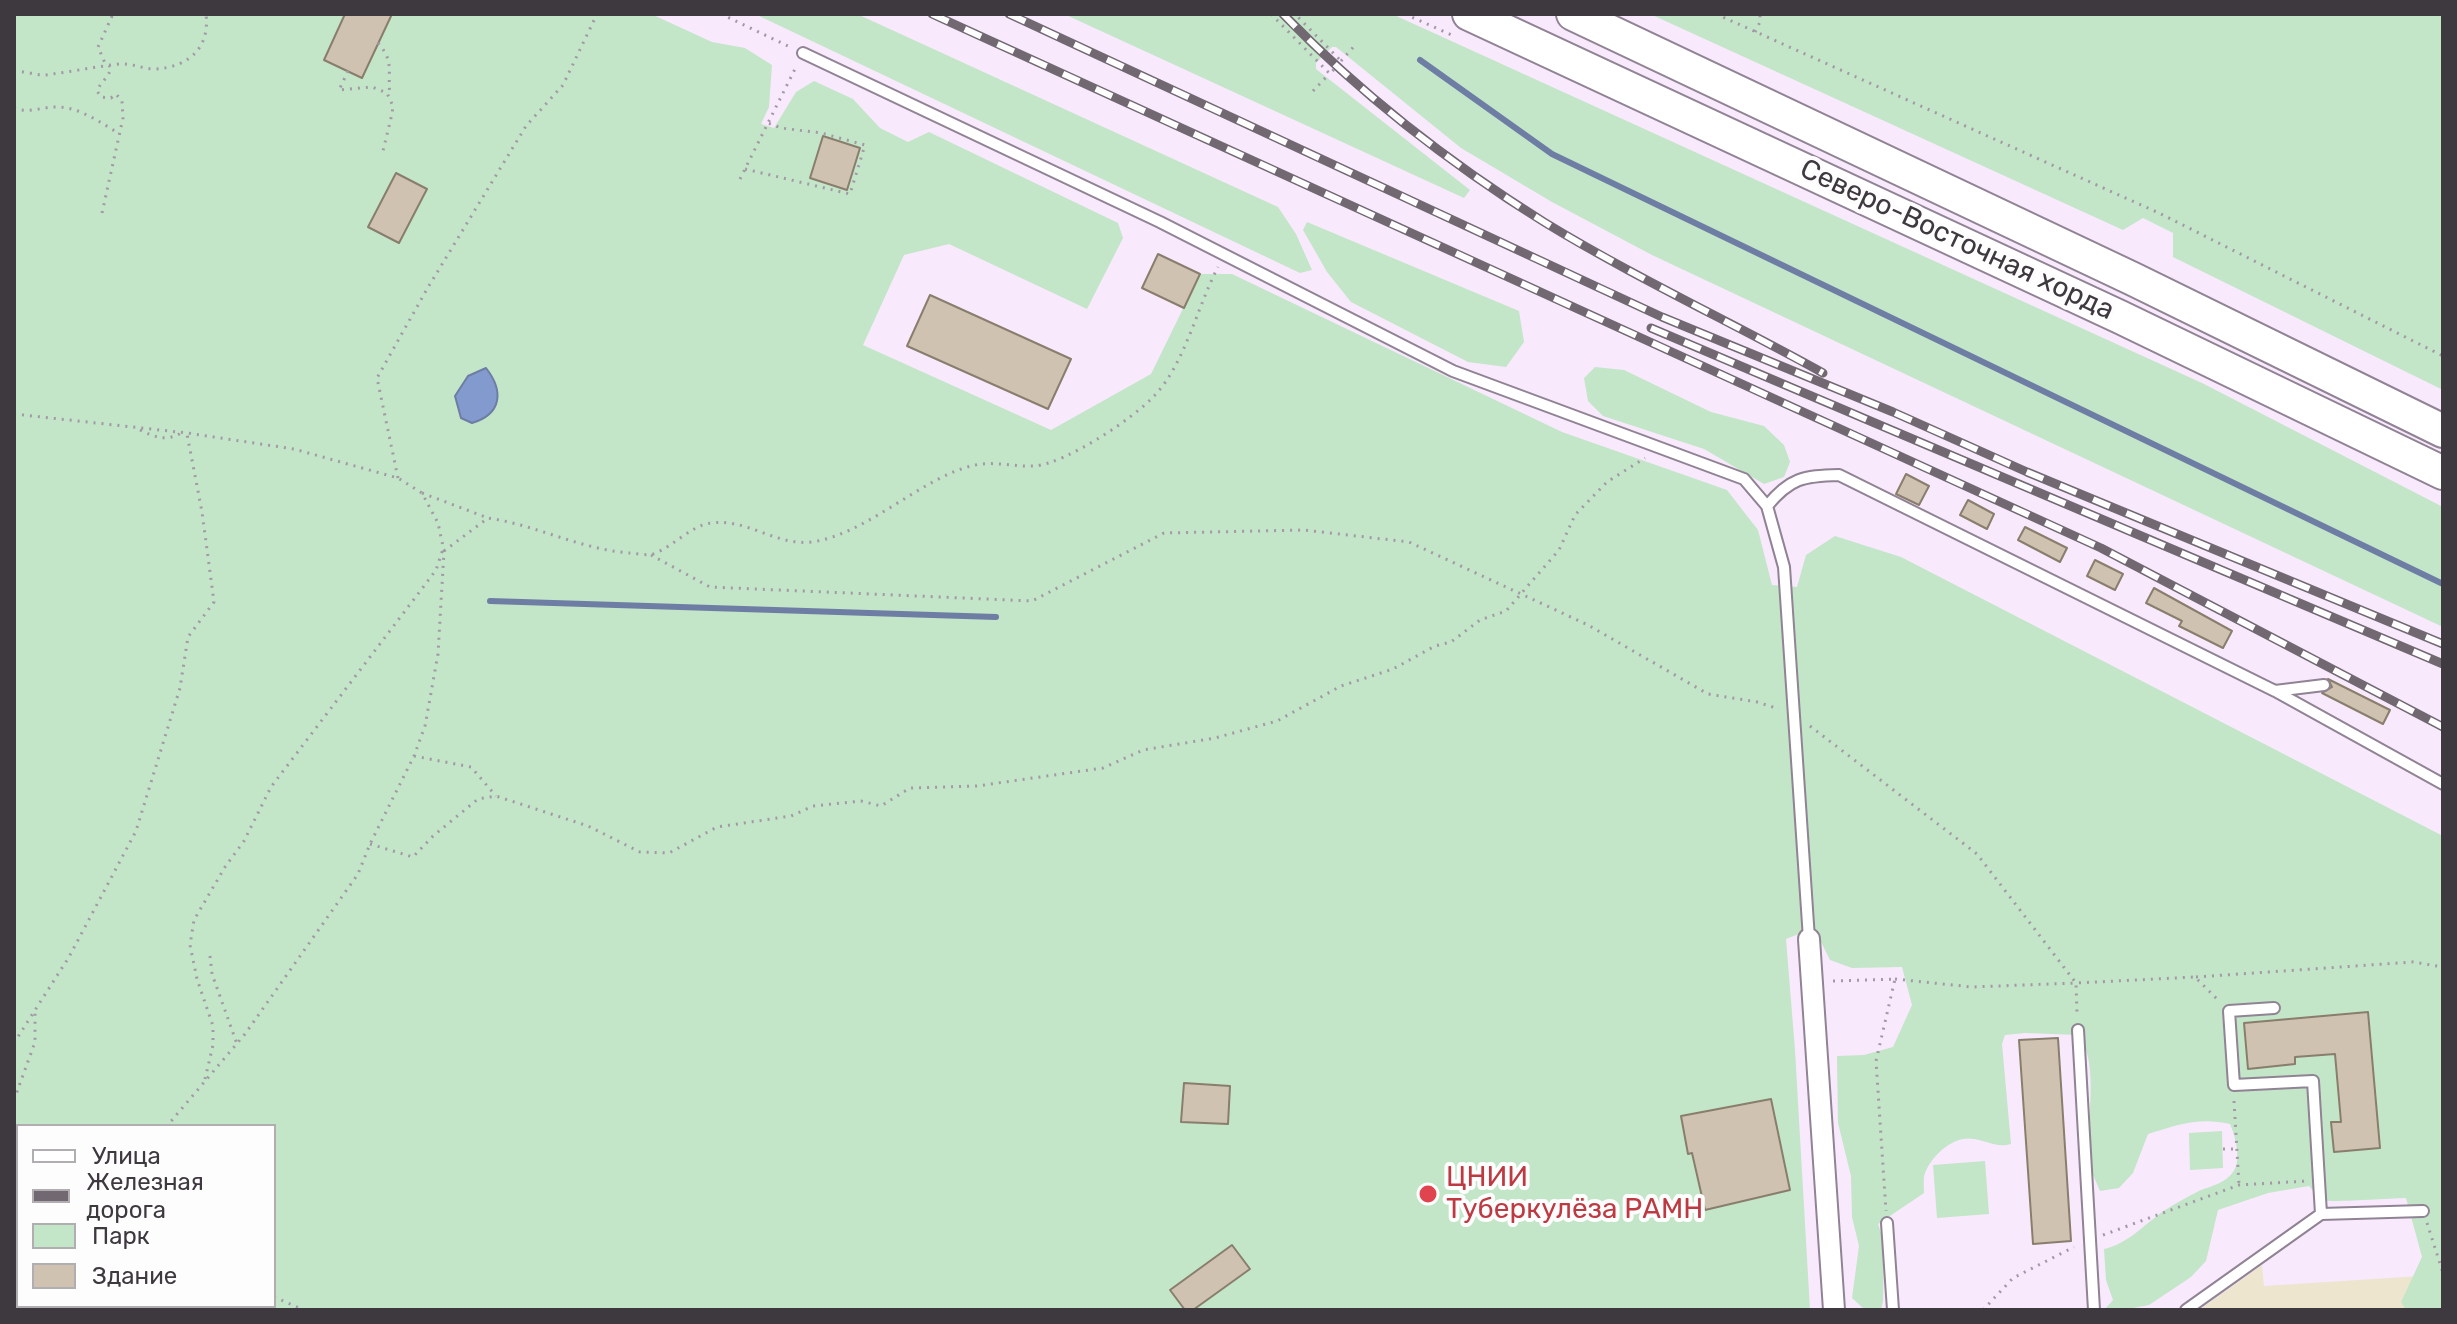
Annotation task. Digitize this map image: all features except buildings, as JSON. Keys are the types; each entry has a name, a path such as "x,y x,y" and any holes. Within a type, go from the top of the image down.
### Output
{"main road":[{"name":"Северо-Восточная хорда","path":"1469,14 2077,296 2443,473"},
{"name":"Северо-Восточная хорда","path":"1573,14 2133,279 2443,431"}],"street":[{"path":"1809,939 1834,1310"}],"lane":[{"path":"803,53 1224,255 1453,371 1744,479 1767,506 1784,567 1809,939"},
{"path":"1767,506 1784,486 1811,476 1839,475 2275,691 2443,784"},
{"path":"2275,691 2324,685"},
{"path":"2274,1008 2229,1011 2234,1085 2313,1081 2321,1214"},
{"path":"2078,1030 2094,1310"},
{"path":"2186,1310 2321,1214 2423,1211"},
{"path":"1887,1223 1893,1310"}],"path":[{"path":"102,213 123,118 122,101 116,94 111,98 101,97 97,91 109,76 111,67 105,63 98,47 113,14"},
{"path":"14,71 43,75 119,64 152,69 180,65 202,45 208,30 206,14"},
{"path":"398,478 377,378 526,126 563,85 597,14"},
{"path":"721,14 803,53 740,179"},
{"path":"1271,14 1330,74"},
{"path":"1295,14 1341,61"},
{"path":"1716,14 2159,213 2443,356"},
{"path":"1755,32 1760,14"},
{"path":"378,43 391,64 389,91 393,106 382,155"},
{"path":"1313,91 1357,43"},
{"path":"348,71 339,90 372,87 387,93 393,106"},
{"path":"14,108 21,111 60,107 91,117 118,133"},
{"path":"745,169 850,194 865,145 768,123"},
{"path":"651,555 711,523 746,526 780,540 812,542 869,520 942,478 974,465 1001,463 1037,466 1070,453 1103,435 1154,396 1171,373 1224,255"},
{"path":"14,414 294,449 398,478 422,493 488,518 516,522 585,545 651,555 710,587 1032,601 1164,533 1304,530 1409,542 1588,625 1708,694 1757,702 1794,714 1977,854 2076,983 2078,1030"},
{"path":"14,1043 69,957 136,831 180,688 188,637 214,602 202,512 184,433"},
{"path":"370,844 413,857 478,799 496,796 588,826 640,852 669,853 717,827 791,816 813,806 861,801 881,806 910,788 977,786 1103,768 1143,750 1215,738 1277,721 1341,686 1393,669 1435,646 1451,642 1480,620 1506,611 1559,550 1575,515 1607,482 1661,448"},
{"path":"169,1124 237,1044 341,901 358,874 414,756 425,726 438,654 444,549 438,523 422,493"},
{"path":"204,1082 213,1045 213,1026 197,979 190,945 194,920 244,841 271,787 436,570 444,549 488,518"},
{"path":"414,756 471,767 496,796"},
{"path":"210,956 212,974 237,1044"},
{"path":"1812,982 1895,979 1972,987 2195,977 2413,962 2443,967"},
{"path":"2195,977 2229,1011"},
{"path":"1887,1223 1876,1061 1895,979"},
{"path":"14,1100 35,1042 35,1010"},
{"path":"2234,1085 2239,1185"},
{"path":"2223,1149 2237,1149"},
{"path":"1983,1310 2013,1278 2090,1240 2239,1185 2319,1180"},
{"path":"2423,1211 2443,1273"},
{"path":"276,1298 304,1310"}],"shaded area":[{"path":"2262,1265 2264,1286 2436,1275 2439,1310 2199,1310"}],"green space":[{"path":"14,14 651,14 712,42 745,48 772,65 769,107 761,124 774,128 796,92 814,81 853,99 880,128 908,142 929,132 1118,223 1123,238 1087,309 949,244 904,255 863,345 1051,430 1151,374 1200,274 1232,274 1562,432 1727,490 1758,530 1772,585 1797,587 1806,555 1835,536 1901,557 2443,836 2443,1310 2406,1310 2401,1302 2422,1257 2406,1198 2327,1201 2309,1186 2268,1193 2218,1210 2206,1261 2191,1277 2149,1305 2128,1309 2106,1308 2113,1300 2106,1280 2104,1249 2127,1239 2174,1204 2229,1176 2237,1161 2234,1135 2230,1124 2208,1121 2148,1134 2133,1173 2119,1188 2100,1191 2089,1161 2091,1078 2085,1047 2078,1035 2025,1033 2005,1035 2002,1044 2011,1144 1959,1140 1933,1160 1924,1175 1924,1193 1878,1224 1884,1242 1883,1301 1881,1310 1865,1310 1852,1298 1859,1246 1852,1217 1851,1176 1838,1123 1837,1056 1864,1055 1893,1047 1912,1005 1902,967 1852,968 1830,960 1814,928 1786,939 1810,1310 1193,1310 1249,1269 1171,1290 1185,1310 14,1310"},
{"path":"755,14 857,14 1278,207 1296,234 1312,270 1300,273"},
{"path":"1064,14 1392,14 2202,383 2443,507 2443,627 1652,255 1552,202 1461,148 1336,47 1332,47 1316,63 1316,69 1470,190 1464,198"},
{"path":"1650,14 2443,14 2443,390 2173,257 2173,233 2143,218 2123,230"},
{"path":"1307,222 1519,311 1524,342 1506,367 1468,362 1351,302 1327,272 1303,230"},
{"path":"1595,367 1624,370 1711,412 1764,426 1784,445 1790,462 1784,477 1764,484 1704,449 1603,416 1588,401 1584,378"},
{"path":"2222,1131 2223,1168 2190,1170 2189,1133"},
{"path":"1985,1161 1989,1214 1937,1218 1933,1165"}],"water":[{"path":"486,368 496,385 497,401 489,414 472,423 461,418 455,396 468,376"}],"waterway":[{"path":"1420,60 1552,154 2443,584"},
{"path":"490,601 996,617"}],"railway":[{"path":"932,14 2101,548 2443,727"},
{"path":"1009,14 1662,317 2443,644"},
{"path":"1283,14 1343,72 1407,126 1474,176 1613,262 1823,373"},
{"path":"1651,328 2443,664"}],"place":[{"name":"ЦНИИ Туберкулёза РАМН","path":"1428,1194"}]}
